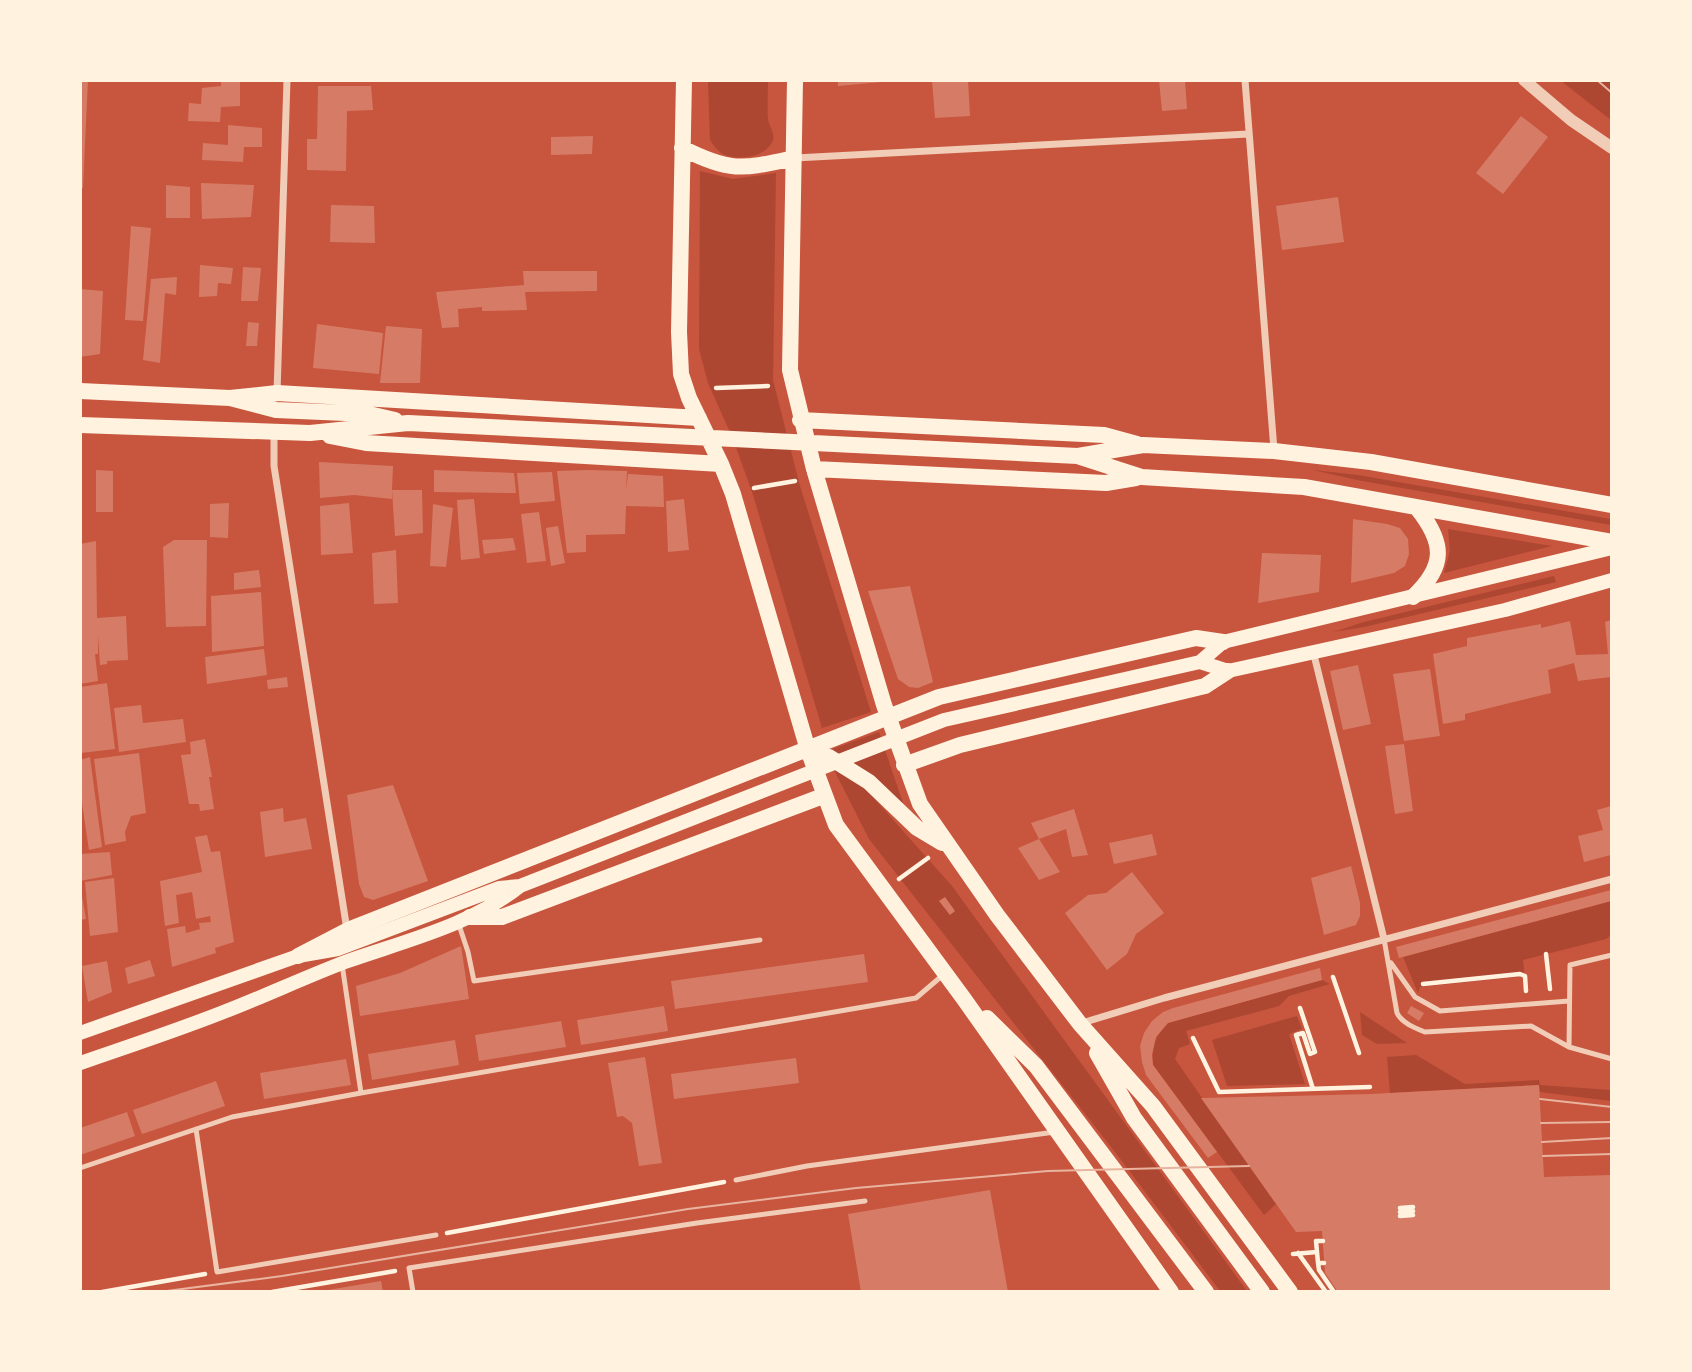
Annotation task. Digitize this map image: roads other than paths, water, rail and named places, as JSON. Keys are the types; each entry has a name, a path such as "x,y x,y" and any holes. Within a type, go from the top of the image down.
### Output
{"main road":[{"path":"684,80 678,332 681,374 689,398 733,494 824,796 836,825 958,990 1171,1292"},
{"path":"795,80 790,370 814,469 904,765 920,804 997,915 1080,1024 1153,1106 1290,1292"},
{"path":"682,148 703,159 736,168 794,158"},
{"path":"80,391 230,398 277,393 699,418"},
{"path":"230,398 276,410 369,414 408,423"},
{"path":"800,420 1104,435 1143,446"},
{"path":"310,433 408,423 1078,456 1143,446 1274,451 1371,462 1612,505"},
{"path":"80,425 310,433 366,443 721,464"},
{"path":"1078,456 1142,477"},
{"path":"814,469 1106,483 1142,477 1304,486 1612,542"},
{"path":"1413,597 1435,570 1438,547 1432,527 1417,508"},
{"path":"298,957 348,930 939,697 1196,638 1223,642 1612,548"},
{"path":"904,765 960,745 1205,686 1228,671 1505,610 1612,580"},
{"path":"80,1033 298,957 338,948 499,888 520,886 944,720 1200,662 1223,642"},
{"path":"1200,662 1228,671"},
{"path":"808,750 829,757 869,782 917,828 947,845"},
{"path":"464,920 502,917 824,796"},
{"path":"80,1063 223,1013 342,963 464,920 504,899 520,886"},
{"path":"958,990 1036,1066 1206,1292"},
{"path":"1080,1024 1134,1118 1262,1292"}],"street":[{"path":"277,393 287,80"},
{"path":"1245,80 1274,451"},
{"path":"1524,80 1571,120 1612,148"},
{"path":"794,158 1248,134"},
{"path":"274,431 274,466 348,930"},
{"path":"1313,651 1384,939"},
{"path":"1080,1024 1164,998 1612,879"}],"lane":[{"path":"464,920 474,981 760,940"},
{"path":"1384,939 1390,961 1397,1013 1416,1029 1426,1032 1531,1026 1569,1047 1612,1059"},
{"path":"1569,1047 1570,965 1612,955"},
{"path":"1390,961 1415,998 1440,1011 1569,1001"},
{"path":"342,963 361,1093"},
{"path":"80,1168 232,1117 916,998 945,973"},
{"path":"196,1129 217,1272 436,1235"},
{"path":"736,1180 807,1166 1059,1131"},
{"path":"413,1292 409,1268 657,1229 864,1201"}],"tram line":[{"path":"1597,80 1612,93"},
{"path":"1540,1099 1612,1107"},
{"path":"1541,1123 1612,1122"},
{"path":"1542,1142 1612,1138"},
{"path":"1543,1156 1612,1154"},
{"path":"159,1292 282,1276 688,1209 856,1188 1048,1171 1249,1166"}]}
